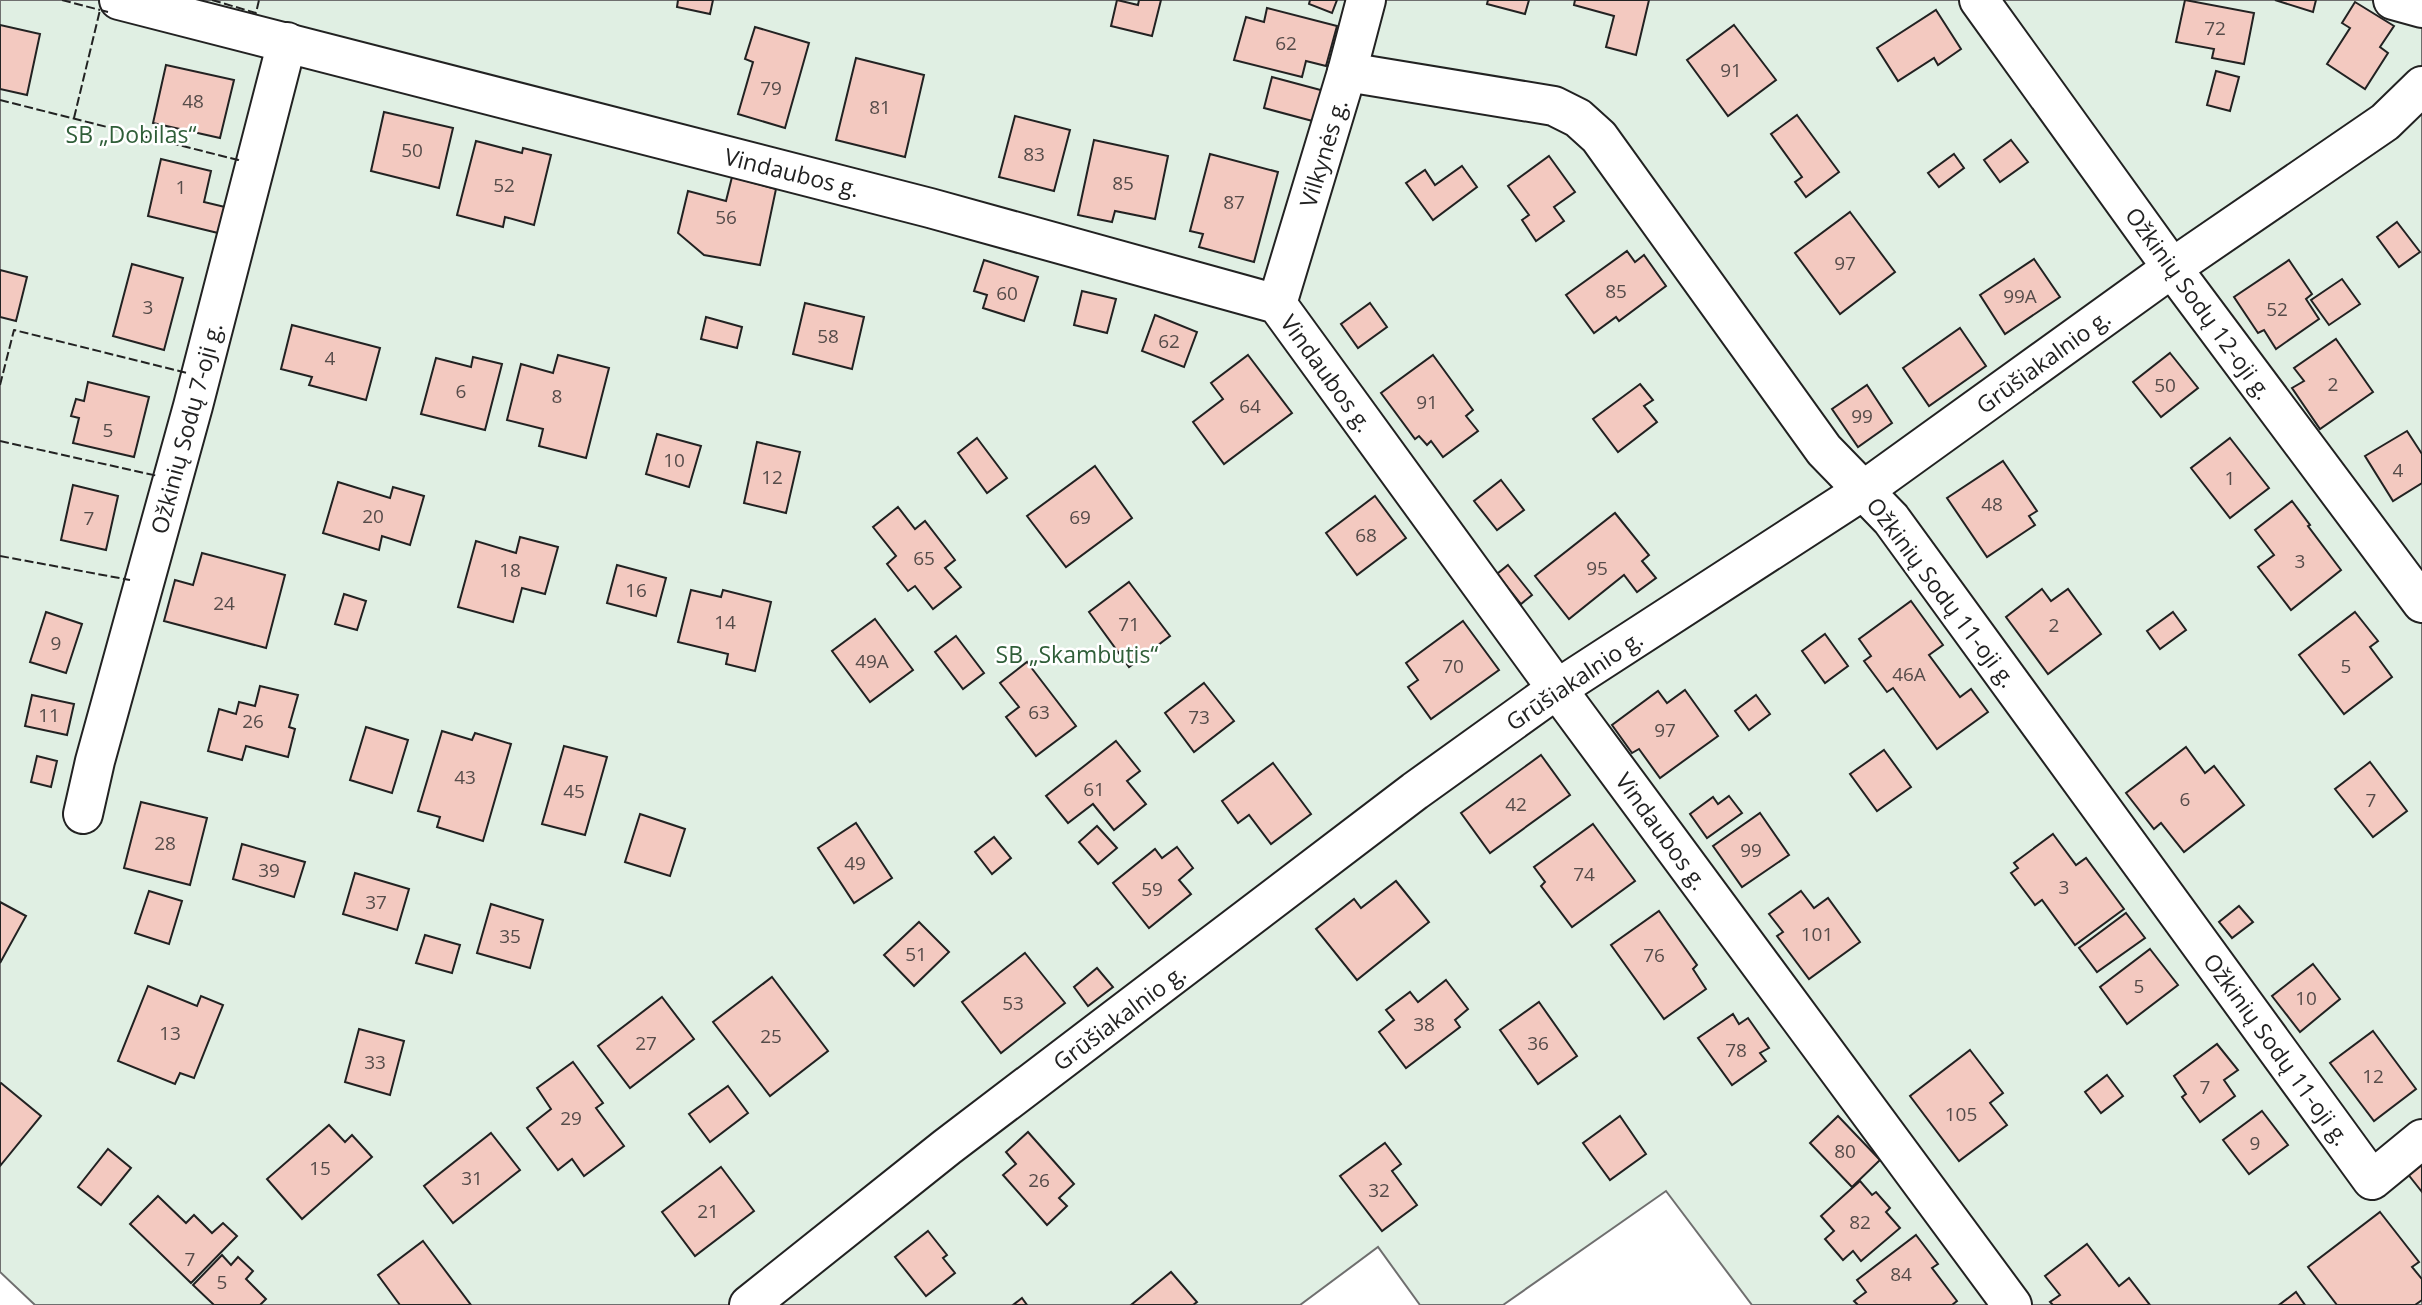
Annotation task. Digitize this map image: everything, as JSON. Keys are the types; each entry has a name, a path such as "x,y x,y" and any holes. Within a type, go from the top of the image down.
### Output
{"street":[{"name":"Vindaubos g.","path":"119,0 930,208 1277,304 1557,689 2012,1305"},
{"name":"Vilkynės g.","path":"1277,304 1366,0"},
{"name":"Ožkinių Sodų 12-oji g.","path":"1979,0 2172,268 2422,603"},
{"path":"2393,0 2422,8"},
{"name":"Ožkinių Sodų 7-oji g.","path":"83,814 287,42"},
{"name":"Ožkinių Sodų 11-oji g.","path":"1347,72 1554,106 1578,118 1599,137 1824,450 1891,519 2372,1180 2422,1139"},
{"name":"Grūšiakalnio g.","path":"749,1305 947,1147 1415,791 1557,689 1864,489 2172,268 2385,121 2422,86"}],"green space":[{"name":"SB „Skambutis“","path":"0,0 2422,0 2422,1305 1752,1305 1666,1191 1503,1305 1420,1305 1378,1247 1300,1305 35,1305 0,1272"}],"building":[{"path":"678,0 713,0 710,14 677,7"},
{"path":"1117,0 1138,5 1139,0 1161,0 1152,36 1111,26"},
{"path":"1310,0 1337,0 1332,13 1309,4"},
{"path":"1488,0 1529,0 1525,14 1487,4"},
{"path":"1575,0 1649,0 1636,55 1606,47 1614,16 1574,5"},
{"path":"2185,0 2254,13 2244,64 2212,58 2214,49 2176,42"},
{"path":"2275,0 2316,0 2313,12"},
{"path":"2355,2 2394,26 2380,47 2388,53 2365,89 2327,64 2350,28 2342,23"},
{"path":"1267,8 1337,26 1326,66 1306,61 1302,77 1234,60 1246,17 1264,22"},
{"path":"1936,10 1961,49 1938,65 1934,58 1898,81 1877,48"},
{"path":"0,25 40,34 27,95 0,89"},
{"path":"1734,25 1776,80 1728,116 1687,60"},
{"path":"755,27 809,43 785,128 738,114 753,62 745,59"},
{"path":"856,58 924,75 905,157 836,140"},
{"path":"166,65 234,80 220,138 153,123"},
{"path":"2216,71 2239,77 2230,111 2207,105"},
{"path":"1272,77 1328,92 1320,123 1264,108"},
{"path":"384,112 453,128 439,188 371,171"},
{"path":"1797,115 1839,172 1806,197 1795,182 1802,177 1771,134"},
{"path":"1015,116 1070,130 1054,191 999,177"},
{"path":"1094,140 1168,156 1155,219 1115,211 1112,222 1078,215"},
{"path":"2011,140 2028,162 2000,182 1984,160"},
{"path":"476,141 522,153 523,148 551,155 534,225 505,217 503,227 457,215"},
{"path":"1210,154 1278,172 1254,262 1199,247 1203,234 1190,231"},
{"path":"1954,154 1964,168 1939,187 1928,173"},
{"path":"1549,156 1575,192 1554,207 1564,221 1536,241 1522,220 1529,215 1508,186"},
{"path":"161,159 211,171 204,202 225,207 218,233 148,216"},
{"path":"1462,166 1477,187 1433,220 1406,183 1425,170 1435,185"},
{"path":"732,177 776,189 760,265 704,255 678,233 688,191 726,201"},
{"path":"1850,212 1895,272 1840,314 1795,253"},
{"path":"2397,222 2420,252 2399,267 2377,237"},
{"path":"1627,251 1635,262 1644,255 1666,286 1619,321 1616,317 1594,333 1566,295"},
{"path":"2034,259 2060,297 2005,334 1980,295"},
{"path":"984,260 1038,277 1024,321 983,308 987,295 974,291"},
{"path":"2289,260 2312,294 2306,299 2319,319 2276,349 2264,330 2258,333 2234,297"},
{"path":"132,264 183,278 164,350 113,336"},
{"path":"0,270 27,277 16,321 0,317"},
{"path":"2342,279 2360,304 2329,325 2311,300"},
{"path":"1082,291 1116,299 1107,333 1074,325"},
{"path":"805,303 864,317 852,369 793,354"},
{"path":"1370,303 1387,327 1358,348 1341,324"},
{"path":"1155,315 1197,332 1184,367 1142,351"},
{"path":"706,317 742,327 737,348 701,339"},
{"path":"292,325 380,348 366,400 309,385 312,377 281,369"},
{"path":"1960,328 1986,366 1929,406 1903,368"},
{"path":"2336,339 2373,392 2320,429 2292,388 2304,381 2294,368"},
{"path":"2170,353 2198,388 2161,417 2133,382"},
{"path":"558,355 609,368 586,458 539,446 543,429 507,420 521,364 553,373"},
{"path":"1248,355 1292,413 1224,464 1193,422 1223,399 1211,383"},
{"path":"1433,355 1473,410 1466,416 1478,431 1443,457 1431,441 1427,445 1419,436 1415,439 1381,393"},
{"path":"473,357 502,364 485,430 421,414 436,358 471,367"},
{"path":"88,382 149,397 134,457 73,443 79,418 71,416 76,399 84,401"},
{"path":"1640,384 1653,400 1644,406 1657,422 1618,452 1593,419"},
{"path":"1867,385 1892,423 1858,447 1832,409"},
{"path":"2407,431 2422,454 2422,483 2393,501 2365,456"},
{"path":"657,434 701,446 689,487 646,474"},
{"path":"977,438 1007,478 987,493 958,453"},
{"path":"2230,438 2269,488 2230,518 2191,468"},
{"path":"757,442 800,452 786,513 744,503"},
{"path":"2003,461 2037,511 2029,516 2035,525 1987,557 1947,498"},
{"path":"1095,466 1132,518 1066,567 1027,516"},
{"path":"1501,480 1524,510 1497,530 1474,501"},
{"path":"338,482 390,498 393,487 424,496 410,545 382,536 379,550 323,533"},
{"path":"73,485 118,496 106,550 61,540"},
{"path":"1375,496 1406,538 1357,575 1326,533"},
{"path":"2292,501 2341,570 2291,610 2258,567 2274,555 2255,530"},
{"path":"898,507 915,529 925,521 955,560 945,568 961,587 933,609 915,586 908,591 887,564 896,556 873,527"},
{"path":"1615,513 1649,555 1642,561 1656,578 1637,592 1624,575 1569,619 1535,576"},
{"path":"520,537 558,547 545,594 522,588 513,622 458,607 476,541 516,553"},
{"path":"202,553 285,575 266,648 164,621 175,580 193,585"},
{"path":"617,565 666,578 656,616 607,603"},
{"path":"1508,565 1532,595 1521,604 1497,574"},
{"path":"1129,582 1170,636 1129,667 1089,612"},
{"path":"2042,589 2051,601 2068,589 2101,634 2048,674 2006,617"},
{"path":"691,590 721,597 723,590 771,602 755,671 726,664 728,654 678,642"},
{"path":"344,594 366,601 357,630 335,624"},
{"path":"1911,601 1943,645 1929,655 1960,697 1971,689 1988,712 1937,749 1893,688 1887,692 1864,661 1871,656 1859,639"},
{"path":"46,612 82,624 66,673 30,662"},
{"path":"2173,612 2186,630 2160,649 2147,631"},
{"path":"2355,612 2378,641 2370,647 2392,677 2344,714 2299,655"},
{"path":"875,619 913,670 870,702 832,651"},
{"path":"1463,621 1499,670 1431,719 1408,687 1418,680 1406,663"},
{"path":"1825,634 1848,666 1825,683 1802,651"},
{"path":"956,636 984,673 963,689 935,652"},
{"path":"1027,662 1076,726 1036,756 1006,717 1019,707 1000,683"},
{"path":"1204,683 1234,721 1194,752 1165,713"},
{"path":"260,686 298,695 289,727 295,729 288,757 246,746 242,760 208,751 219,709 236,714 239,702 255,706"},
{"path":"1685,690 1718,736 1660,778 1639,749 1632,753 1612,725 1658,691 1667,703"},
{"path":"32,695 74,704 67,735 25,726"},
{"path":"1756,695 1770,714 1749,730 1735,711"},
{"path":"366,727 408,740 392,793 350,780"},
{"path":"442,731 472,740 475,733 511,744 483,841 437,827 440,817 418,811"},
{"path":"1116,741 1140,771 1127,781 1146,804 1114,830 1093,804 1068,823 1046,796"},
{"path":"564,746 607,757 585,835 542,824"},
{"path":"2186,747 2205,773 2214,766 2244,805 2184,852 2161,823 2154,829 2126,793"},
{"path":"1884,750 1911,787 1877,811 1850,774"},
{"path":"1541,755 1570,795 1490,853 1461,813"},
{"path":"37,756 57,761 51,787 31,782"},
{"path":"2370,762 2407,811 2373,837 2335,789"},
{"path":"1273,763 1311,814 1271,844 1249,815 1238,823 1222,801"},
{"path":"1729,796 1742,813 1707,838 1690,814 1713,797 1718,804"},
{"path":"141,802 207,818 190,885 124,868"},
{"path":"1760,813 1789,855 1742,887 1713,846"},
{"path":"640,814 685,829 670,876 625,862"},
{"path":"856,823 892,878 854,903 818,848"},
{"path":"1593,824 1635,881 1572,927 1541,886 1545,882 1534,867"},
{"path":"1097,826 1117,848 1098,864 1079,842"},
{"path":"2053,834 2076,865 2086,858 2124,909 2075,945 2042,900 2035,905 2011,873 2018,868 2014,863"},
{"path":"994,837 1011,858 992,874 975,852"},
{"path":"242,844 305,862 294,897 233,879"},
{"path":"1177,847 1193,868 1179,880 1191,894 1149,928 1113,883 1155,849 1162,858"},
{"path":"355,873 409,889 397,930 343,914"},
{"path":"1396,881 1429,922 1357,980 1316,929 1354,899 1361,908"},
{"path":"149,891 182,901 169,944 135,933"},
{"path":"1801,891 1814,908 1828,898 1860,942 1809,979 1777,936 1783,932 1769,914"},
{"path":"0,902 26,916 0,963"},
{"path":"491,904 543,920 530,968 477,953"},
{"path":"2239,906 2253,922 2232,938 2219,922"},
{"path":"1659,911 1697,965 1693,969 1706,989 1664,1019 1611,945"},
{"path":"2126,913 2145,938 2097,972 2079,948"},
{"path":"919,922 949,952 914,986 884,955"},
{"path":"425,935 460,945 452,973 416,963"},
{"path":"2150,949 2178,985 2127,1024 2100,987"},
{"path":"1025,953 1065,1003 1001,1053 962,1002"},
{"path":"2313,964 2340,999 2300,1032 2272,996"},
{"path":"1097,968 1113,987 1088,1006 1074,987"},
{"path":"772,977 828,1051 770,1096 713,1022"},
{"path":"1446,980 1468,1009 1455,1020 1460,1027 1406,1068 1379,1032 1394,1020 1386,1010 1410,992 1418,1002"},
{"path":"148,986 197,1006 201,996 223,1005 194,1078 180,1073 175,1084 118,1061"},
{"path":"662,997 694,1039 630,1088 598,1046"},
{"path":"1539,1002 1577,1056 1538,1084 1500,1030"},
{"path":"1733,1014 1739,1024 1748,1018 1769,1048 1760,1053 1766,1061 1732,1085 1698,1038"},
{"path":"359,1029 404,1041 390,1095 345,1082"},
{"path":"2373,1031 2416,1089 2374,1121 2330,1063"},
{"path":"2217,1044 2238,1070 2224,1080 2235,1096 2200,1122 2182,1097 2186,1094 2174,1076"},
{"path":"1970,1050 2003,1093 1990,1103 2007,1125 1959,1161 1910,1096"},
{"path":"573,1062 603,1103 596,1108 624,1146 584,1176 572,1159 558,1170 527,1128 551,1109 537,1088"},
{"path":"2107,1075 2123,1096 2101,1113 2085,1092"},
{"path":"0,1084 41,1116 0,1166"},
{"path":"728,1086 748,1113 710,1142 689,1114"},
{"path":"2262,1111 2288,1145 2249,1174 2223,1140"},
{"path":"1620,1116 1646,1154 1610,1180 1583,1143"},
{"path":"1838,1116 1880,1160 1852,1187 1810,1143"},
{"path":"329,1125 345,1142 352,1135 372,1157 302,1219 267,1179"},
{"path":"1028,1132 1074,1184 1059,1198 1067,1206 1047,1225 1003,1175 1016,1164 1006,1152"},
{"path":"491,1133 520,1170 453,1223 424,1186"},
{"path":"1385,1143 1401,1164 1392,1171 1417,1205 1382,1231 1340,1176"},
{"path":"108,1149 131,1168 101,1205 78,1187"},
{"path":"2422,1162 2422,1192 2407,1173"},
{"path":"721,1167 754,1211 695,1256 662,1212"},
{"path":"1860,1181 1872,1195 1876,1192 1890,1208 1886,1212 1900,1228 1861,1261 1853,1251 1843,1260 1825,1239 1834,1231 1821,1216"},
{"path":"158,1196 186,1223 194,1215 212,1233 223,1223 237,1236 191,1283 130,1224"},
{"path":"2380,1212 2419,1262 2412,1267 2422,1279 2422,1300 2415,1305 2337,1305 2308,1267"},
{"path":"928,1231 947,1255 943,1258 955,1273 926,1296 895,1257"},
{"path":"1916,1235 1938,1264 1932,1268 1957,1301 1952,1305 1858,1305 1854,1301 1866,1292 1857,1280"},
{"path":"423,1241 471,1305 400,1305 378,1275"},
{"path":"2087,1244 2119,1286 2129,1278 2150,1305 2053,1305 2050,1302 2060,1295 2045,1276"},
{"path":"222,1255 231,1265 238,1257 253,1271 246,1279 266,1299 260,1305 214,1305 193,1285"},
{"path":"1171,1272 1197,1302 1193,1305 1131,1305"},
{"path":"2296,1292 2305,1305 2279,1305"},
{"path":"1022,1298 1027,1305 1013,1305"}],"fence":[{"path":"62,0 100,10"},
{"path":"212,0 256,13 259,0"},
{"path":"74,118 100,10 108,12"},
{"path":"0,100 238,160 240,156"},
{"path":"0,385 14,330 187,373"},
{"path":"0,441 158,476"},
{"path":"0,556 130,580"}],"park label":[{"name":"SB „Dobilas“","path":"131,134"}]}
